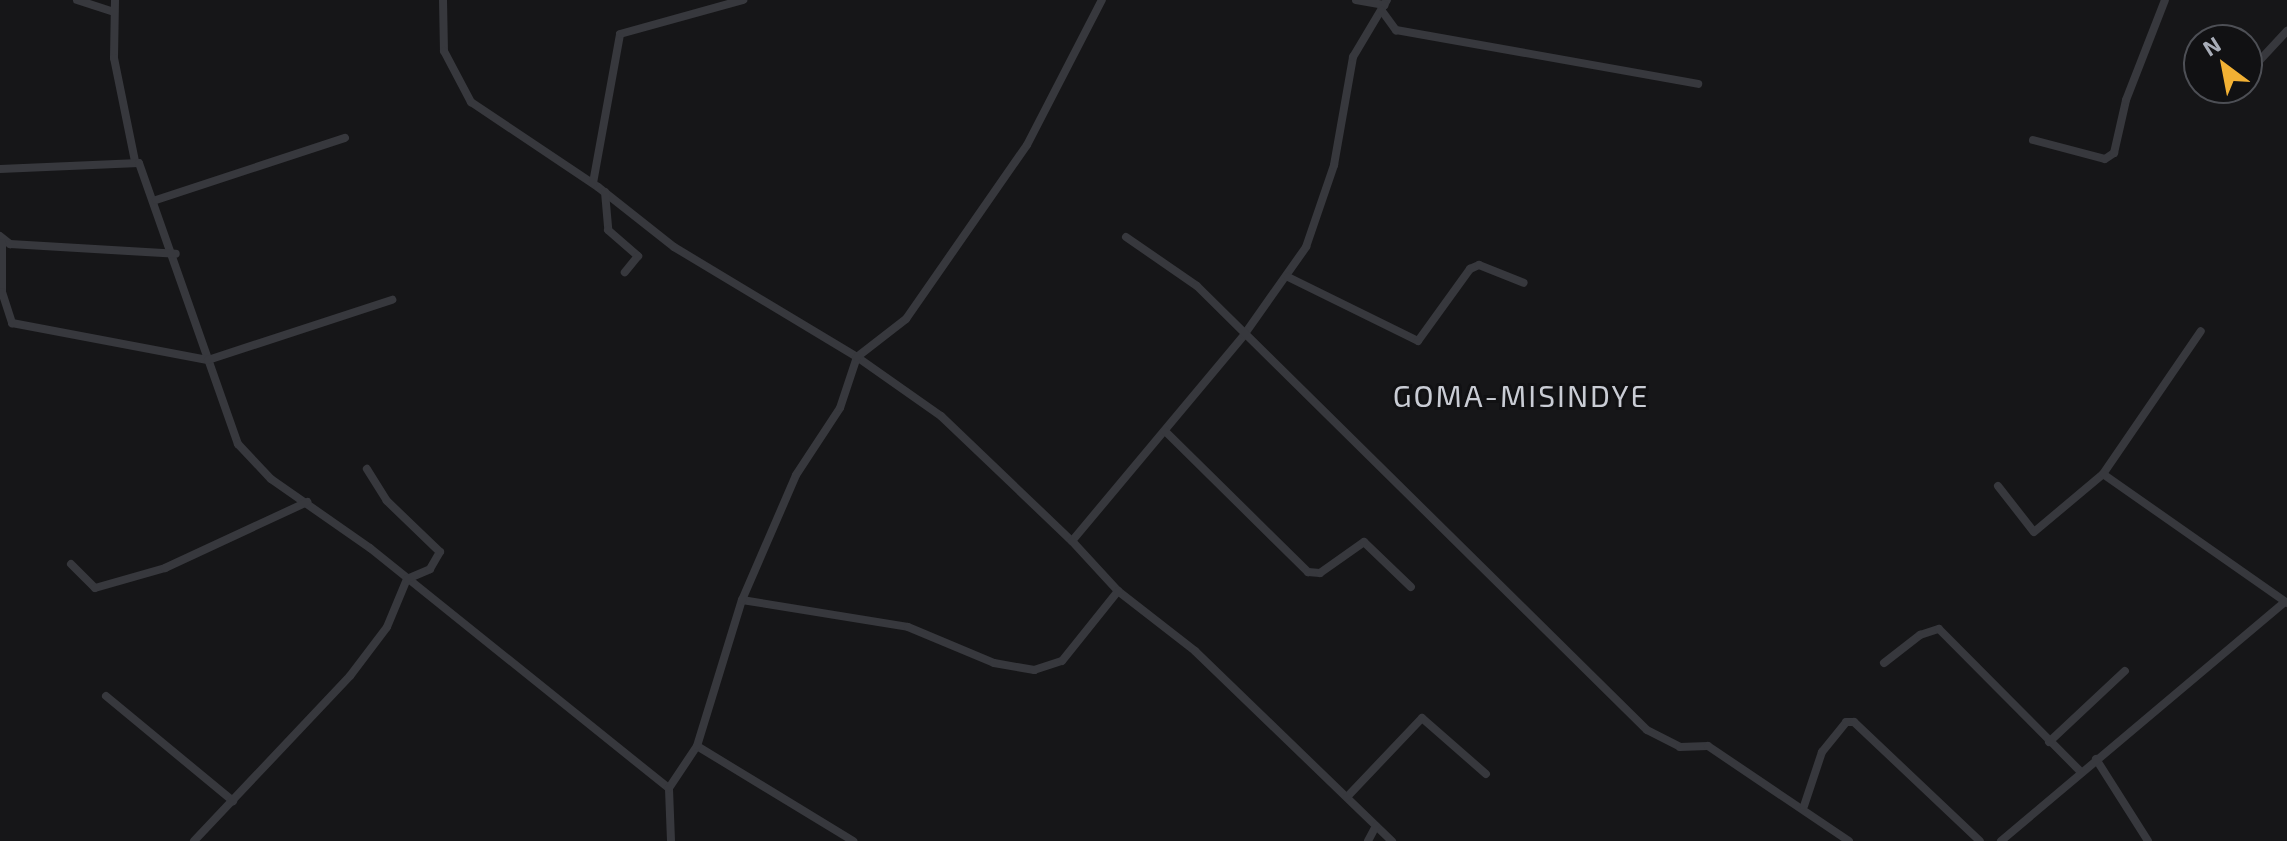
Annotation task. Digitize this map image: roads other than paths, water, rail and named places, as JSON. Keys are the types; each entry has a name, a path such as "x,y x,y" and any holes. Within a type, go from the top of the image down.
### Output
{"street":[{"path":"77,0 114,12"},
{"path":"115,0 114,58 135,161 147,172 238,444 271,479 307,502 407,579 669,788"},
{"path":"443,0 444,51 466,97 593,183 674,247 857,357 941,416 1072,541 1118,591 1195,651 1392,841"},
{"path":"593,183 620,34 743,0"},
{"path":"671,841 669,788 697,746 742,600 796,475 840,408 857,357 906,319 1018,157 1102,0"},
{"path":"1356,0 1385,5"},
{"path":"2033,140 2105,159 2114,153 2130,87 2165,0"},
{"path":"1072,541 1244,335 1288,277 1312,234 1334,165 1353,57 1385,5"},
{"path":"1385,5 1396,30 1698,84"},
{"path":"2263,57 2287,31"},
{"path":"156,200 345,138"},
{"path":"0,169 135,161"},
{"path":"605,192 608,230 638,256 625,272"},
{"path":"1126,237 1197,286 1647,730 1680,747 1708,746 1804,806 1849,841"},
{"path":"176,254 1,240 1,292 12,323 208,360 392,300"},
{"path":"1288,277 1418,341 1470,269 1479,265 1524,283"},
{"path":"1998,486 2034,532 2103,474 2201,331"},
{"path":"1165,431 1308,572 1320,573 1364,542 1411,587"},
{"path":"194,841 350,676 387,627 407,579 430,569 440,549 387,501 367,469"},
{"path":"2001,841 2286,603 2103,474"},
{"path":"71,564 95,588 165,568 307,502"},
{"path":"742,600 908,627 994,663 1034,670 1062,661 1118,591"},
{"path":"1884,663 1920,635 1939,629 2081,772"},
{"path":"2049,742 2125,671"},
{"path":"106,696 233,801"},
{"path":"1347,797 1422,718 1486,774"},
{"path":"1804,806 1822,752 1846,722 1854,722 1980,841"},
{"path":"697,746 853,841"},
{"path":"2096,759 2148,841"},
{"path":"1368,841 1376,826"}],"district":[{"name":"GOMA-MISINDYE","path":"1521,395"}]}
